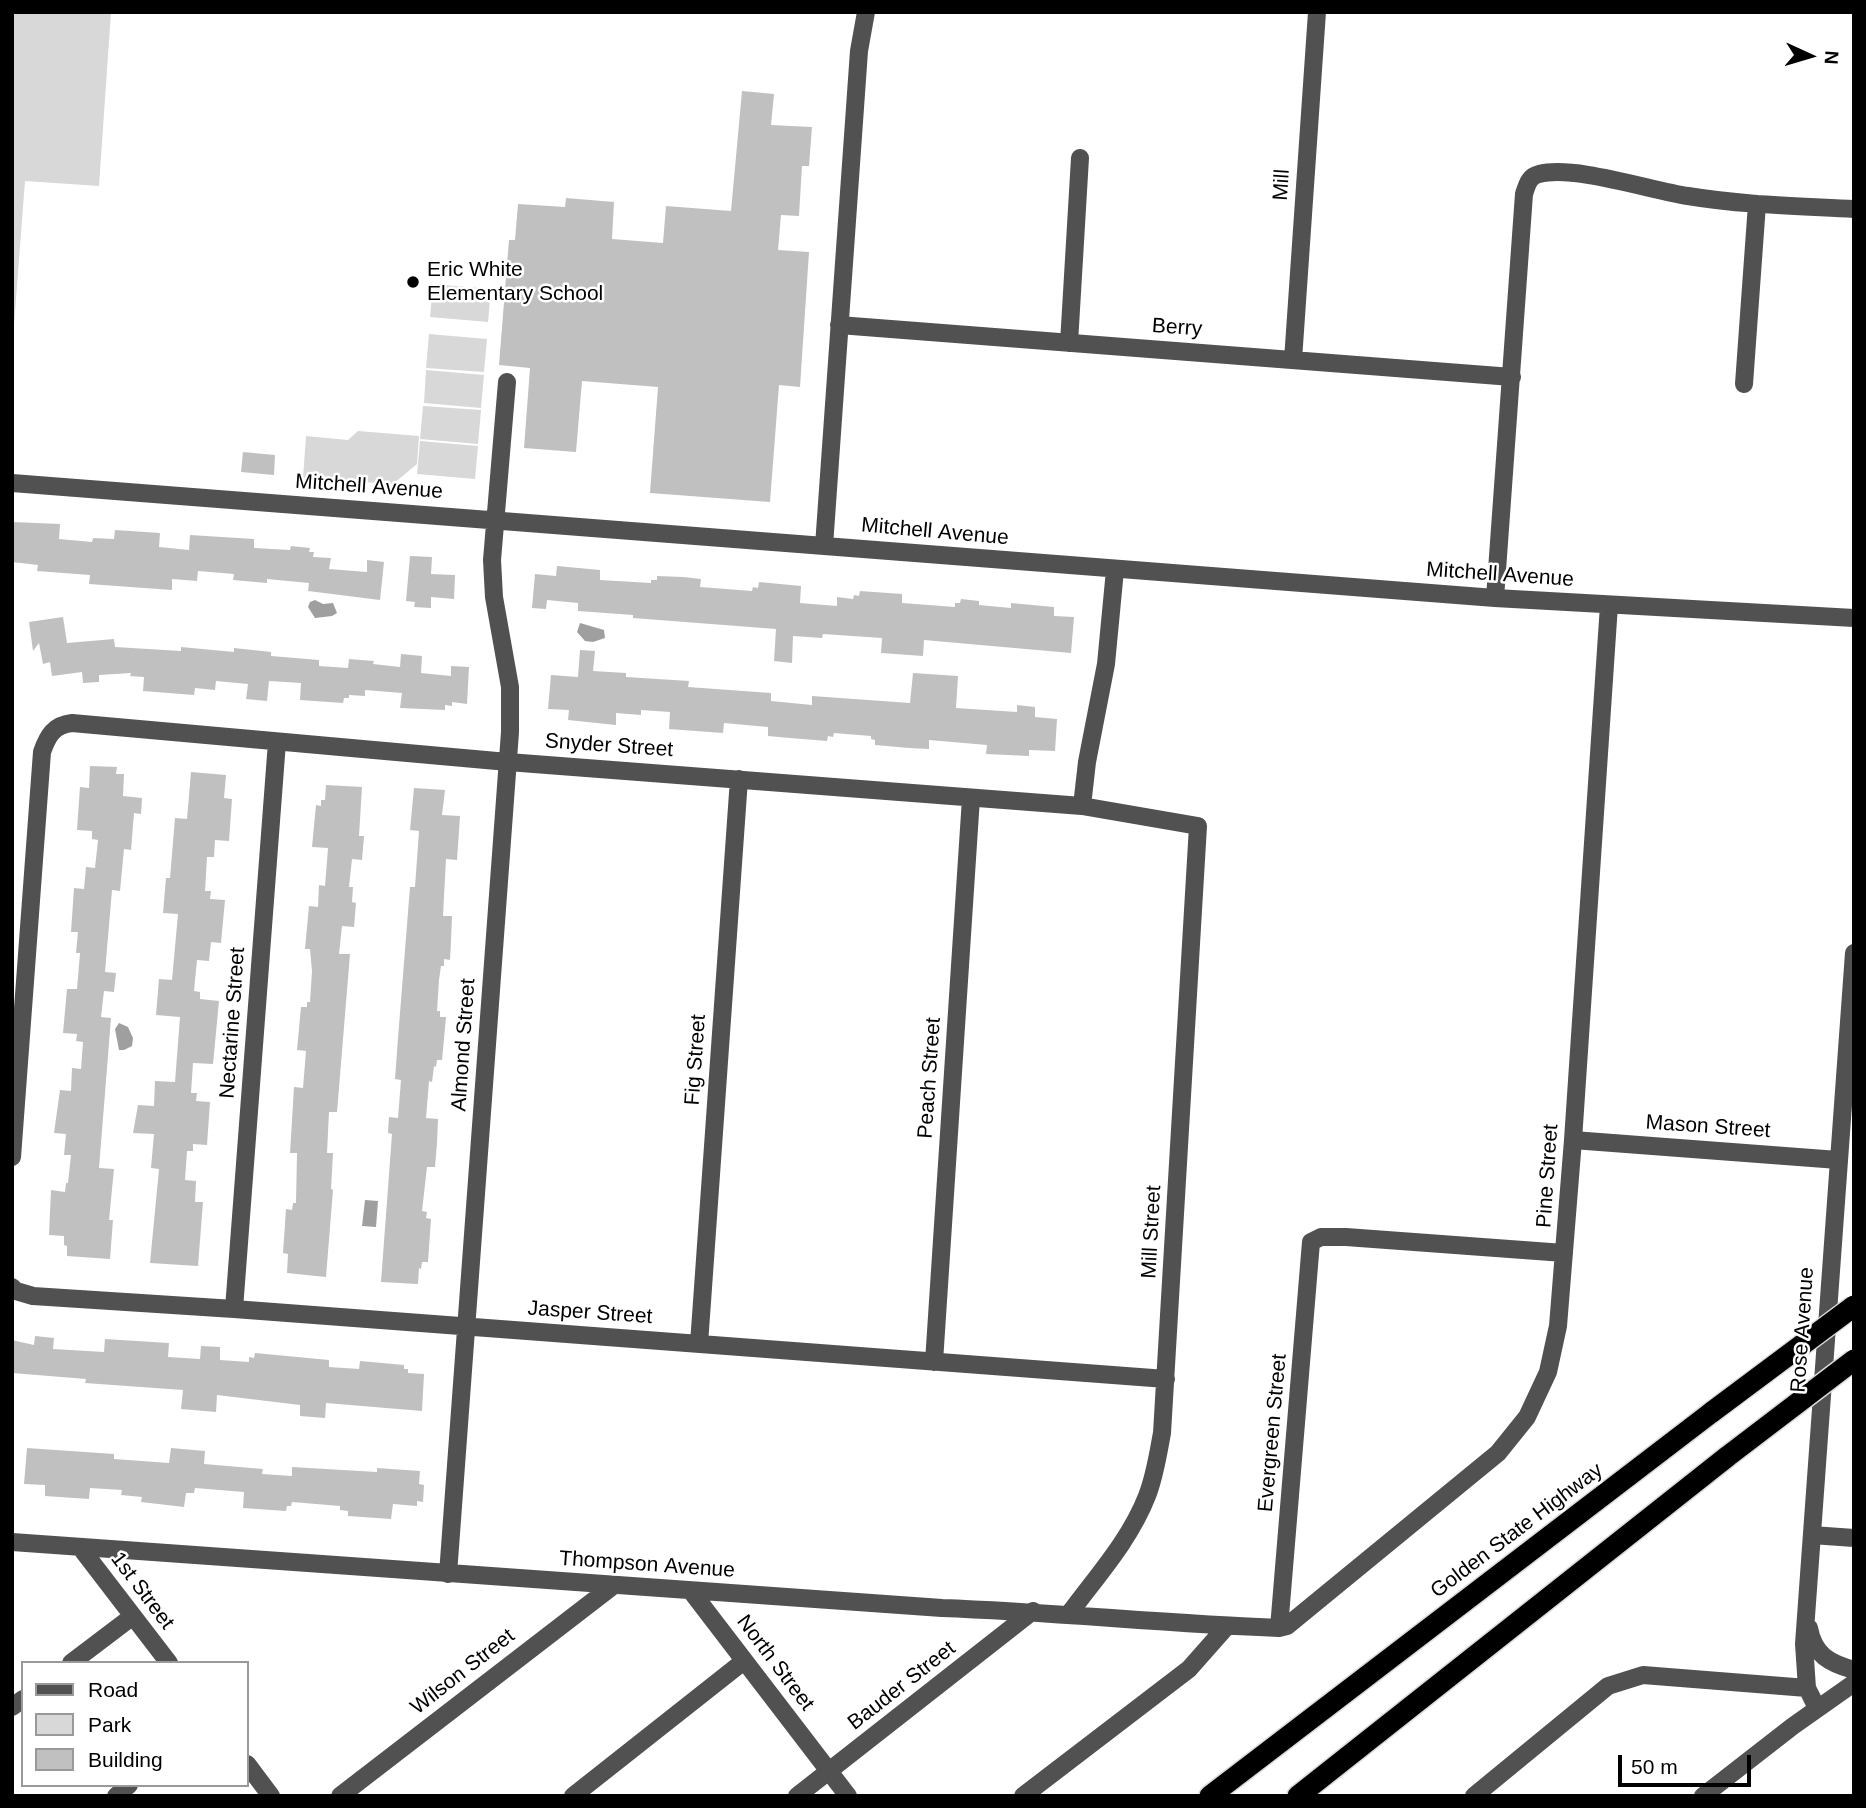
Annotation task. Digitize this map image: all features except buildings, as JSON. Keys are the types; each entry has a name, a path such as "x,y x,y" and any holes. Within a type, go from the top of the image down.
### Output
{"highway":[{"name":"Golden State Highway","path":"1210,1795 1854,1306"},
{"path":"1298,1796 1728,1456 1854,1360"}],"street":[{"path":"824,546 859,51 866,12"},
{"name":"Mill","path":"1293,360 1317,12"},
{"path":"1069,343 1080,158"},
{"path":"1495,598 1524,194 1527,183 1533,176 1541,173 1584,174 1688,196 1757,204 1854,209"},
{"path":"1744,384 1757,204"},
{"name":"Berry","path":"839,325 1512,377"},
{"name":"Almond Street","path":"448,1574 508,762 510,687 494,597 492,570 507,382"},
{"name":"Mitchell Avenue","path":"12,483 1495,598 1854,618"},
{"path":"1082,806 1087,762 1106,664 1115,570"},
{"name":"Pine Street","path":"1279,1628 1296,1620 1488,1462 1514,1436 1540,1395 1551,1361 1558,1326 1573,1140 1609,605"},
{"name":"Snyder Street","path":"12,1157 42,752 50,734 56,728 72,723 508,762 1082,806 1198,826"},
{"name":"Nectarine Street","path":"234,1309 277,742"},
{"name":"Fig Street","path":"699,1344 739,779"},
{"name":"Peach Street","path":"934,1362 971,798"},
{"name":"Mill Street","path":"1069,1614 1135,1521 1147,1496 1156,1467 1162,1433 1198,826"},
{"name":"Rose Avenue","path":"1817,1708 1807,1688 1804,1644 1854,953"},
{"name":"Mason Street","path":"1573,1140 1838,1160"},
{"name":"Evergreen Street","path":"1279,1628 1311,1242 1321,1237 1346,1237 1564,1253"},
{"name":"Jasper Street","path":"12,1287 16,1291 33,1296 1166,1379"},
{"path":"1812,1535 1854,1538"},
{"name":"Thompson Avenue","path":"12,1542 691,1591 1279,1628"},
{"name":"1st Street","path":"80,1547 167,1661"},
{"name":"Wilson Street","path":"340,1796 614,1585"},
{"name":"North Street","path":"691,1591 848,1796"},
{"path":"1806,1610 1814,1648 1832,1664 1854,1670"},
{"name":"Bauder Street","path":"797,1796 1034,1612"},
{"path":"74,1661 133,1616"},
{"path":"1023,1796 1189,1669 1227,1626"},
{"path":"573,1796 744,1661"},
{"path":"1474,1796 1608,1686 1643,1675 1807,1688"},
{"path":"1703,1796 1817,1708 1854,1683"},
{"path":"248,1765 271,1796"}],"green space":[{"path":"12,12 111,12 99,186 25,181 12,351"},
{"path":"433,284 491,289 488,322 430,317"},
{"path":"429,334 487,339 484,372 426,368"},
{"path":"426,370 484,375 481,408 424,403"},
{"path":"423,406 481,410 478,444 420,439"},
{"path":"358,431 419,436 417,464 393,484 303,478 306,436 348,440"},
{"path":"420,441 478,446 475,479 417,474"}],"shaded area":[{"path":"315,600 323,604 333,603 337,613 315,618 308,607 310,602"},
{"path":"580,623 604,630 605,638 593,642 585,641 577,632"},
{"path":"119,1023 128,1027 133,1038 132,1046 124,1050 119,1050 115,1029"},
{"path":"365,1200 378,1201 376,1227 362,1226"}],"place":[{"name":"Eric White Elementary School","path":"413,282"}]}
